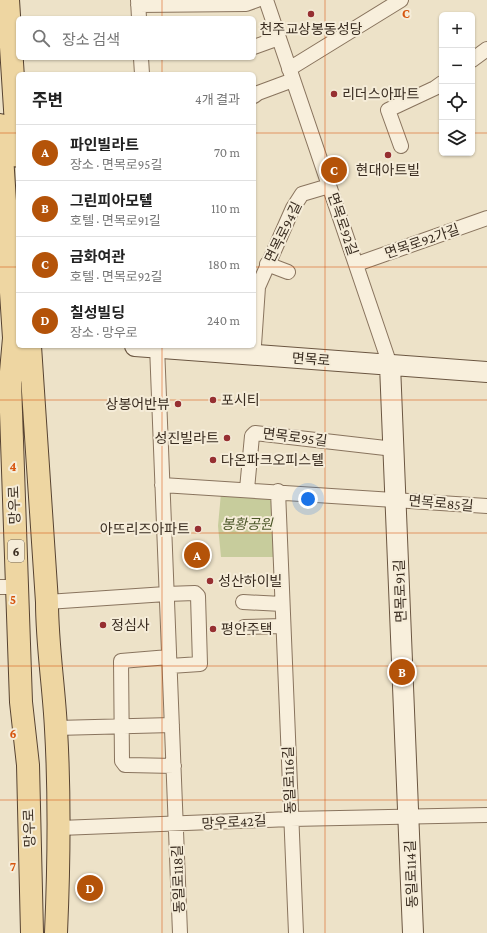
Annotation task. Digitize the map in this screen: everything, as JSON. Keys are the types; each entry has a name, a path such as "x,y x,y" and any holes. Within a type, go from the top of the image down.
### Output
{"main road":[{"path":"8,0 16,125"},
{"name":"망우로","path":"0,125 16,290"},
{"name":"망우로","path":"19,348 10,383 9,587 28,765 32,933"},
{"name":"망우로","path":"22,348 47,602 47,626 56,728 60,828 56,933"}],"street":[{"path":"138,8 246,4 257,0"},
{"name":"면목로92길","path":"266,0 357,264 390,365"},
{"path":"256,94 291,75 401,0"},
{"path":"256,46 279,38"},
{"path":"475,58 487,49"},
{"path":"141,60 142,72"},
{"path":"401,146 388,110 441,84"},
{"name":"면목로94길","path":"256,311 257,292 267,264 298,198 302,194 329,186"},
{"name":"면목로92가길","path":"357,264 487,218"},
{"path":"267,264 288,272"},
{"path":"157,348 176,824"},
{"name":"면목로","path":"206,348 254,349 390,365 487,372"},
{"name":"면목로91길","path":"390,365 409,816"},
{"name":"면목로95길","path":"247,490 252,436 254,433 394,449"},
{"path":"162,485 396,499"},
{"name":"동일로116길","path":"278,491 296,933"},
{"name":"면목로85길","path":"396,499 487,506"},
{"path":"47,602 166,594 192,593 198,596 200,664 170,661 121,661 122,761 125,765 174,766"},
{"path":"243,602 282,604"},
{"path":"244,627 283,626"},
{"path":"56,728 172,725"},
{"name":"망우로42길","path":"60,828 291,819 487,815"},
{"name":"동일로114길","path":"409,816 413,933"},
{"name":"동일로118길","path":"176,824 180,933"}],"green space":[{"name":"봉황공원","path":"221,493 275,495 274,557 221,557 218,526"}],"place":[{"name":"천주교상봉동성당","path":"311,14"},
{"name":"리더스아파트","path":"334,94"},
{"name":"현대아트빌","path":"388,155"},
{"name":"금화여관","path":"334,170"},
{"name":"포시티","path":"213,400"},
{"name":"상봉어반뷰","path":"178,404"},
{"name":"성진빌라트","path":"227,438"},
{"name":"다온파크오피스텔","path":"213,460"},
{"name":"아뜨리즈아파트","path":"198,529"},
{"name":"파인빌라트","path":"197,555"},
{"name":"성산하이빌","path":"210,581"},
{"name":"정심사","path":"103,625"},
{"name":"평안주택","path":"213,629"},
{"name":"그린피아모텔","path":"402,672"},
{"name":"칠성빌딩","path":"90,888"}]}
